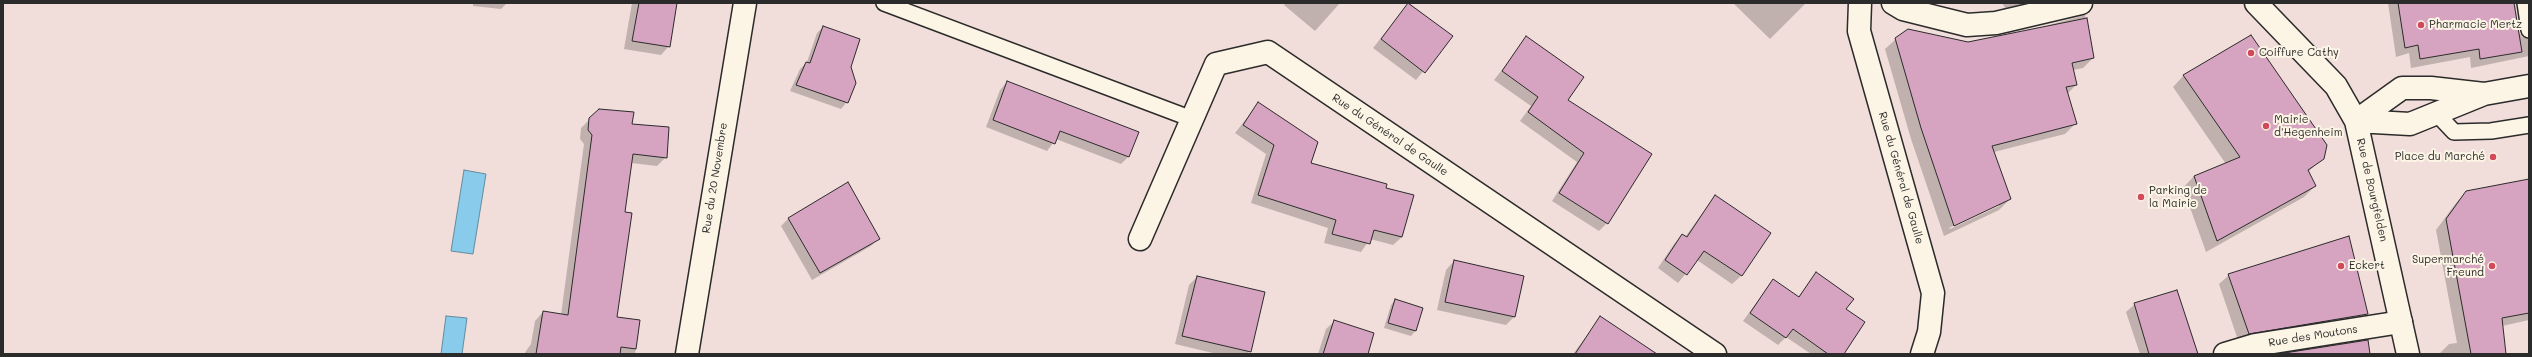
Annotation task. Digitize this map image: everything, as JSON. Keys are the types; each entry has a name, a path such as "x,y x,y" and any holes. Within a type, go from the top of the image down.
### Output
{"street":[{"name":"Rue du 20 Novembre","path":"687,354 745,3"},
{"name":"Rue du Général de Gaulle","path":"1860,3 1859,31 1933,293 1929,332 1922,354"},
{"path":"1893,3 1903,9 1967,25 1996,23 2081,3"},
{"name":"Rue de Bourgfelden","path":"2256,3 2336,86 2356,121 2408,354"},
{"name":"Rue du Général de Gaulle","path":"1140,239 1216,64 1268,52 1712,353"},
{"path":"2356,121 2410,124 2484,94 2529,86"},
{"path":"2356,121 2402,88 2431,88 2484,94"},
{"name":"Rue des Moutons","path":"2226,354 2255,345 2402,322"}],"lane":[{"path":"884,3 1192,119"},
{"path":"2525,3 2529,30"},
{"path":"2437,114 2454,132 2491,132 2529,125"}],"water":[{"path":"464,170 486,174 473,254 451,251"},
{"path":"446,316 467,318 462,354 441,354"}],"building":[{"path":"639,3 677,3 670,47 632,41"},
{"path":"1408,3 1453,36 1425,73 1381,39"},
{"path":"2398,3 2514,3 2522,52 2480,59 2479,49 2420,59 2418,45 2405,48"},
{"path":"2087,18 2094,58 2072,63 2077,85 2066,87 2077,124 1992,146 2011,199 1954,226 1921,128 1895,38 1908,29 1968,42"},
{"path":"823,26 860,39 851,67 856,83 848,103 796,85 806,62 810,63"},
{"name":"Mairie d'Hegenheim","path":"2251,35 2327,145 2324,159 2308,170 2316,186 2217,241 2194,176 2240,157 2183,75"},
{"path":"1526,36 1584,77 1568,100 1652,154 1608,224 1559,193 1584,153 1528,112 1538,97 1502,71"},
{"path":"1007,81 1139,132 1129,157 1060,131 1055,144 993,120"},
{"path":"1258,102 1318,142 1311,163 1387,184 1386,188 1414,195 1402,237 1374,230 1370,244 1332,234 1336,220 1258,195 1274,145 1243,125"},
{"path":"599,109 634,112 632,124 669,127 667,158 633,154 625,212 632,213 617,317 640,320 636,349 621,347 620,354 536,354 543,311 568,315 592,135 588,130 589,118"},
{"name":"Supermarché Freund","path":"2529,179 2529,313 2502,318 2506,354 2471,354 2446,219 2466,191"},
{"path":"848,182 880,239 820,273 788,218"},
{"path":"1715,195 1771,233 1742,276 1704,251 1687,275 1665,260 1682,234 1687,237"},
{"path":"2349,236 2368,314 2249,334 2228,274"},
{"path":"1454,260 1524,276 1515,317 1445,302"},
{"path":"1816,272 1854,299 1846,309 1865,322 1844,354 1828,354 1793,329 1786,338 1750,313 1773,279 1799,297"},
{"path":"1197,276 1265,292 1251,352 1182,336"},
{"path":"2177,290 2198,354 2149,354 2134,303"},
{"path":"1395,299 1423,308 1416,331 1388,323"},
{"path":"1600,316 1657,354 1575,354"},
{"path":"1334,320 1374,333 1368,354 1323,354"},
{"path":"2368,340 2370,354 2278,354"}],"place":[{"name":"Pharmacie Mertz","path":"2421,25"},
{"name":"Coiffure Cathy","path":"2251,53"},
{"name":"Mairie d'Hegenheim","path":"2266,126"},
{"name":"Place du Marché","path":"2493,157"},
{"name":"Parking de la Mairie","path":"2141,197"},
{"name":"Eckert","path":"2341,266"},
{"name":"Supermarché Freund","path":"2492,266"}]}
